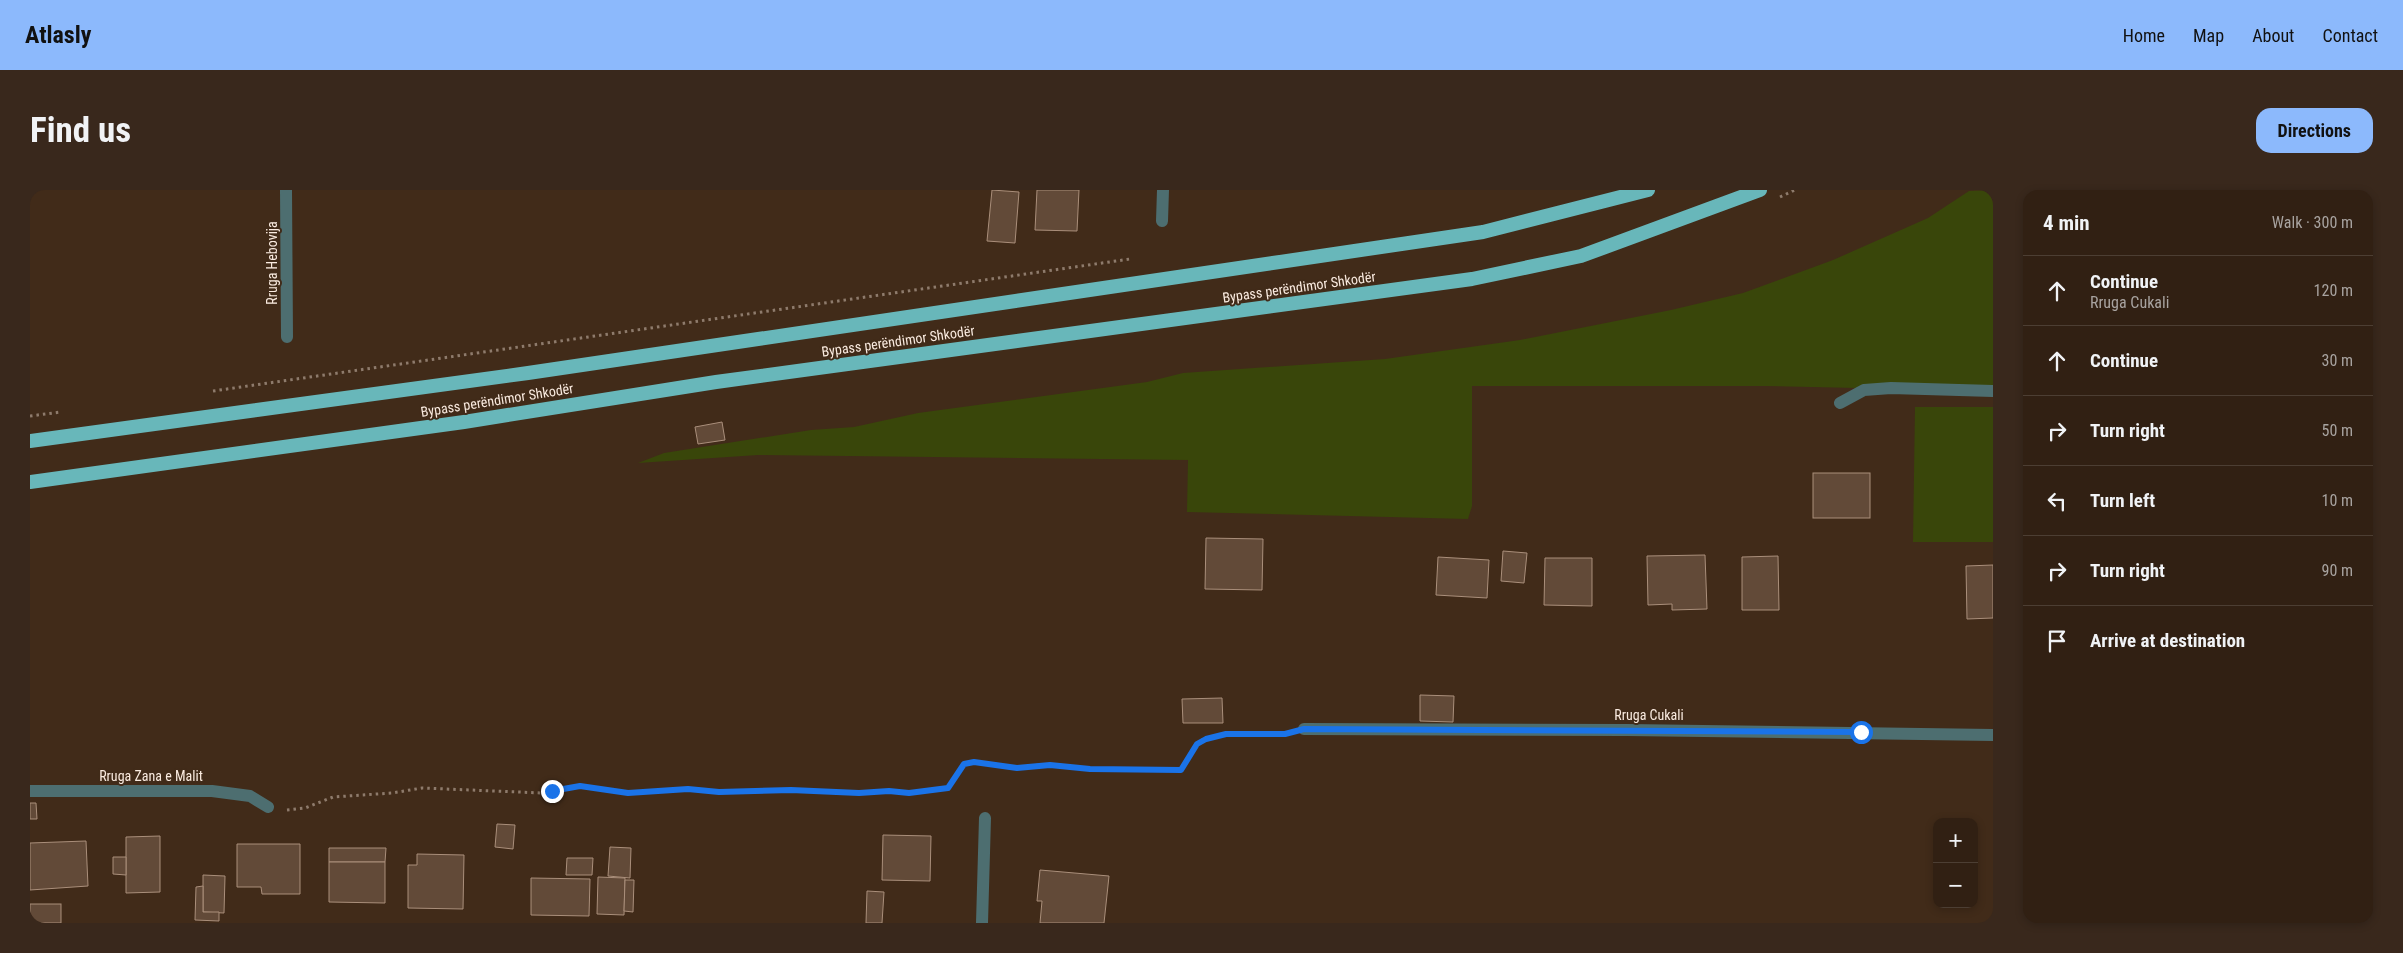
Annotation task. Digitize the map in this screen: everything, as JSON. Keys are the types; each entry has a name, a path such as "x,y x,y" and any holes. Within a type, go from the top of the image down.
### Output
{"highway":[{"name":"Bypass perëndimor Shkodër","path":"30,441 528,373 1483,232 1648,190"},
{"name":"Bypass perëndimor Shkodër","path":"30,482 464,422 726,381 1472,279 1581,256 1760,190"}],"street":[{"name":"Rruga Hebovija","path":"286,190 287,336"},
{"path":"1162,221 1163,190"},
{"path":"1840,403 1864,390 1882,388 1993,391"},
{"name":"Rruga Cukali","path":"1304,729 1773,731 1993,735"},
{"name":"Rruga Zana e Malit","path":"30,791 212,791 250,796 268,807"},
{"path":"982,923 985,818"}],"path":[{"path":"210,392 1137,258"},
{"path":"30,416 69,411"},
{"path":"268,807 295,810 333,797 392,793 422,788 542,793 580,786 628,793 688,789 719,792 770,790 919,793 948,788 964,764 974,762 1017,768 1050,765 1090,769 1181,770 1197,744 1206,739 1226,734 1285,734 1304,729"}],"green space":[{"path":"1993,190 1993,391 1764,386 1472,386 1472,506 1468,519 1187,512 1188,460 758,455 638,463 664,453 811,430 854,427 918,413 1147,382 1183,373 1385,359 1520,340 1671,310 1743,293 1833,260 1928,218 1969,191"},
{"path":"1915,407 1993,407 1993,542 1913,542"}],"building":[{"path":"992,190 1019,192 1015,243 987,241"},
{"path":"1037,190 1079,190 1077,231 1035,230"},
{"path":"722,422 725,440 698,444 695,427"},
{"path":"1813,473 1870,473 1870,518 1813,518"},
{"path":"1206,538 1263,539 1262,590 1205,589"},
{"path":"1503,551 1527,553 1524,583 1501,581"},
{"path":"1705,555 1707,609 1672,610 1672,604 1648,605 1647,556"},
{"path":"1778,556 1779,610 1742,610 1742,557"},
{"path":"1438,557 1489,560 1487,598 1436,595"},
{"path":"1545,558 1592,558 1592,606 1544,605"},
{"path":"1993,565 1993,618 1967,619 1966,566"},
{"path":"1420,695 1454,696 1453,722 1420,721"},
{"path":"1222,698 1223,723 1183,723 1182,699"},
{"path":"30,803 36,803 37,819 30,819"},
{"path":"497,824 515,825 513,849 495,847"},
{"path":"883,835 931,836 930,881 882,880"},
{"path":"160,836 160,892 126,893 126,837"},
{"path":"86,841 88,886 30,890 30,843"},
{"path":"237,844 300,844 300,894 262,894 261,887 237,887"},
{"path":"610,847 631,848 630,878 608,876"},
{"path":"329,848 386,848 385,862 329,862"},
{"path":"417,854 464,855 463,909 408,908 408,865 417,865"},
{"path":"113,857 126,857 126,875 113,874"},
{"path":"567,858 593,858 592,875 566,875"},
{"path":"329,862 385,862 385,903 329,902"},
{"path":"1040,870 1109,876 1104,923 1040,923 1042,901 1037,901"},
{"path":"203,875 225,876 224,913 203,912"},
{"path":"598,877 625,878 624,915 597,914"},
{"path":"531,878 590,879 589,916 531,915"},
{"path":"625,880 634,880 633,912 624,911"},
{"path":"203,886 203,912 219,912 219,921 195,920 196,887"},
{"path":"867,891 884,892 882,923 866,923"},
{"path":"30,904 61,904 61,923 30,923"}],"route":[{"path":"552,791 580,786 618,793 688,789 719,792 791,790 919,793 948,788 964,764 974,762 1017,768 1050,765 1090,769 1151,768 1181,770 1197,744 1206,739 1226,734 1285,734 1304,729 1861,732"}]}
